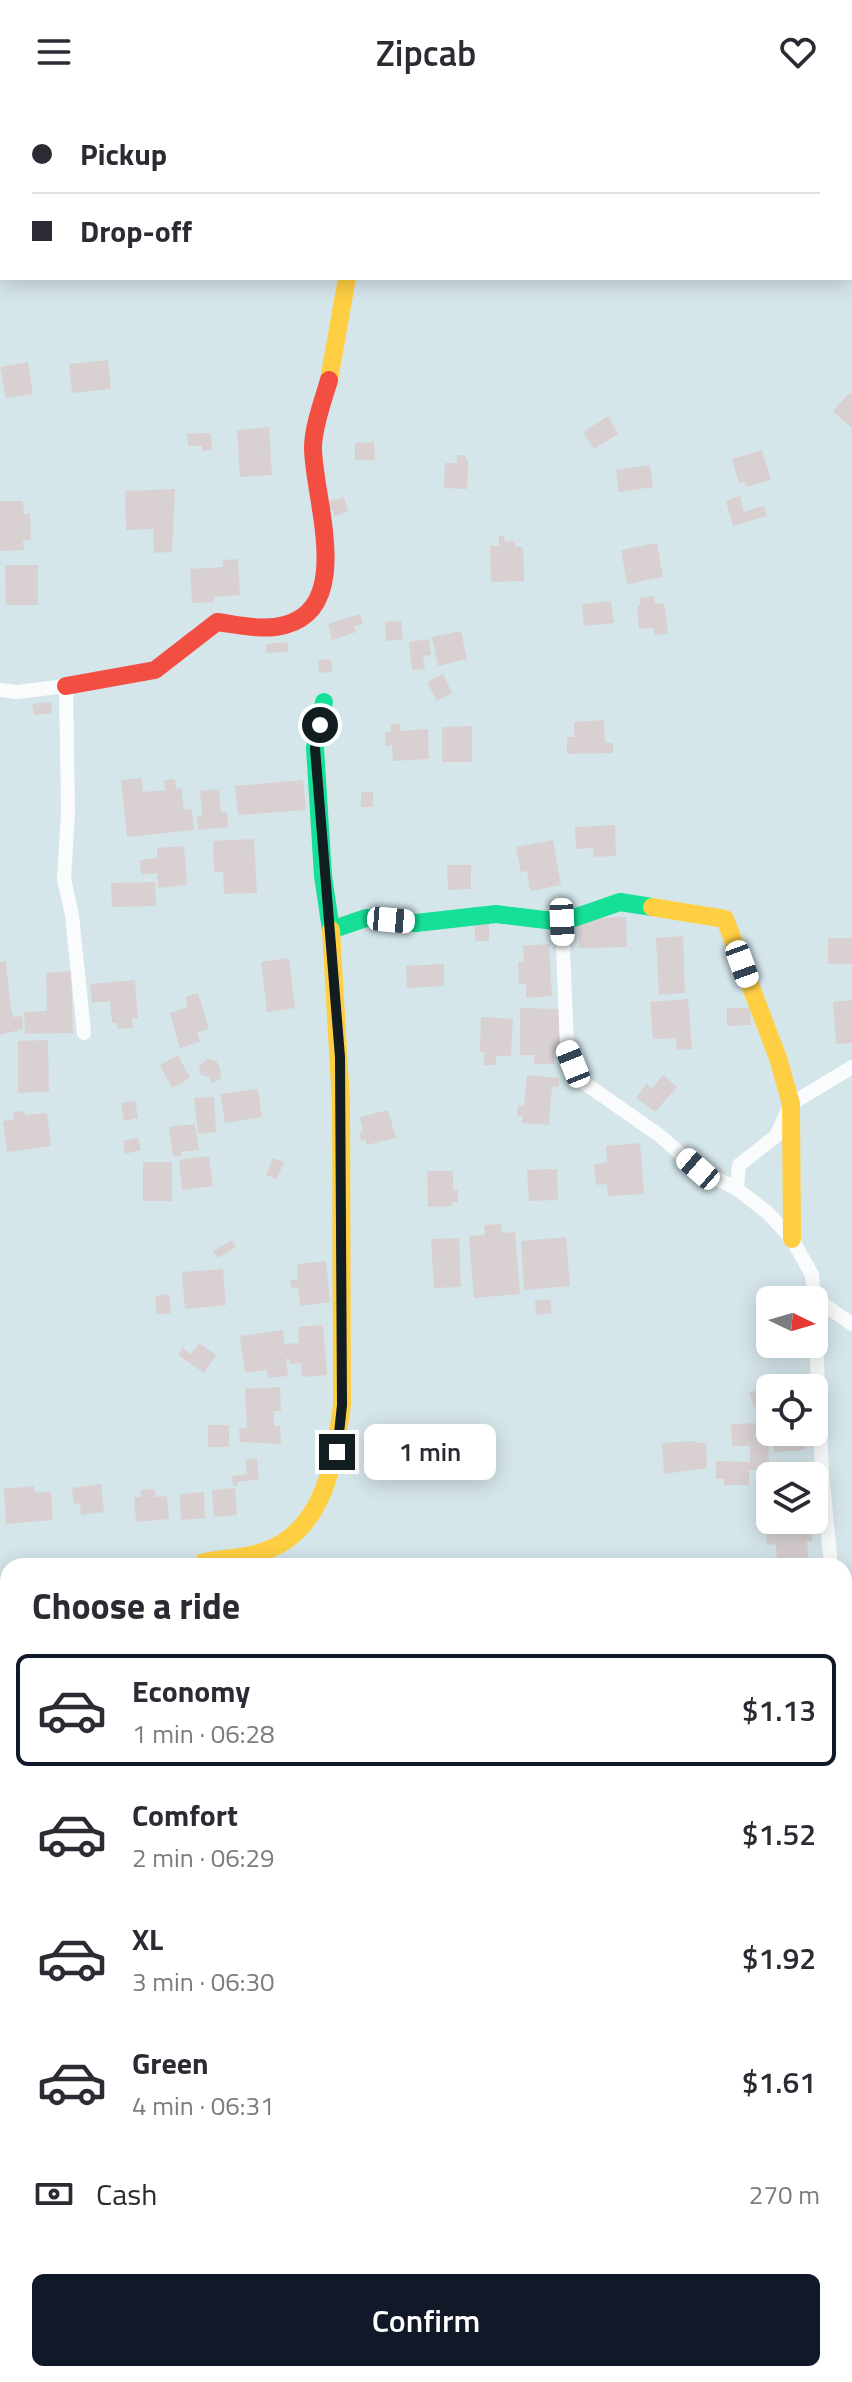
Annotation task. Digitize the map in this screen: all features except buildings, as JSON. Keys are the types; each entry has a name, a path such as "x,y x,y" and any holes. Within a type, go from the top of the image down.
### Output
{"street":[{"path":"0,690 17,692 66,686 155,670 217,622 254,627 290,624 318,601 326,566 324,524 313,446 339,342 347,280"},
{"path":"66,686 68,812 64,879 72,915 84,1033"},
{"path":"225,1558 267,1550 304,1525 323,1492 337,1452 342,1405 341,1102 331,930 323,876 315,748 324,702"},
{"path":"331,930 366,918 416,923 496,914 562,922 620,902 725,919 778,1058 791,1104 792,1239"},
{"path":"562,922 567,1048 580,1080 659,1135 698,1169 737,1189 768,1213 792,1239 812,1275 813,1286"},
{"path":"737,1189 739,1165 776,1136 791,1104 852,1067"},
{"path":"828,1308 852,1324"},
{"path":"817,1358 822,1472 830,1558"}],"traffic: fast":[{"path":"324,702 315,748 323,876 331,930 366,918 416,923 496,914 562,922 620,902 652,907"}],"traffic: slow":[{"path":"329,380 347,280"},
{"path":"652,907 725,919 778,1058 791,1104 792,1239"},
{"path":"235,1558 265,1551 285,1541 314,1510 330,1469 342,1405 341,1102 331,930"}],"traffic: jam":[{"path":"66,686 155,670 217,622 277,627 307,614 319,596 325,573 325,546 313,446 329,380"}],"route":[{"path":"320,725 315,748 340,1057 342,1405 337,1452"}]}
